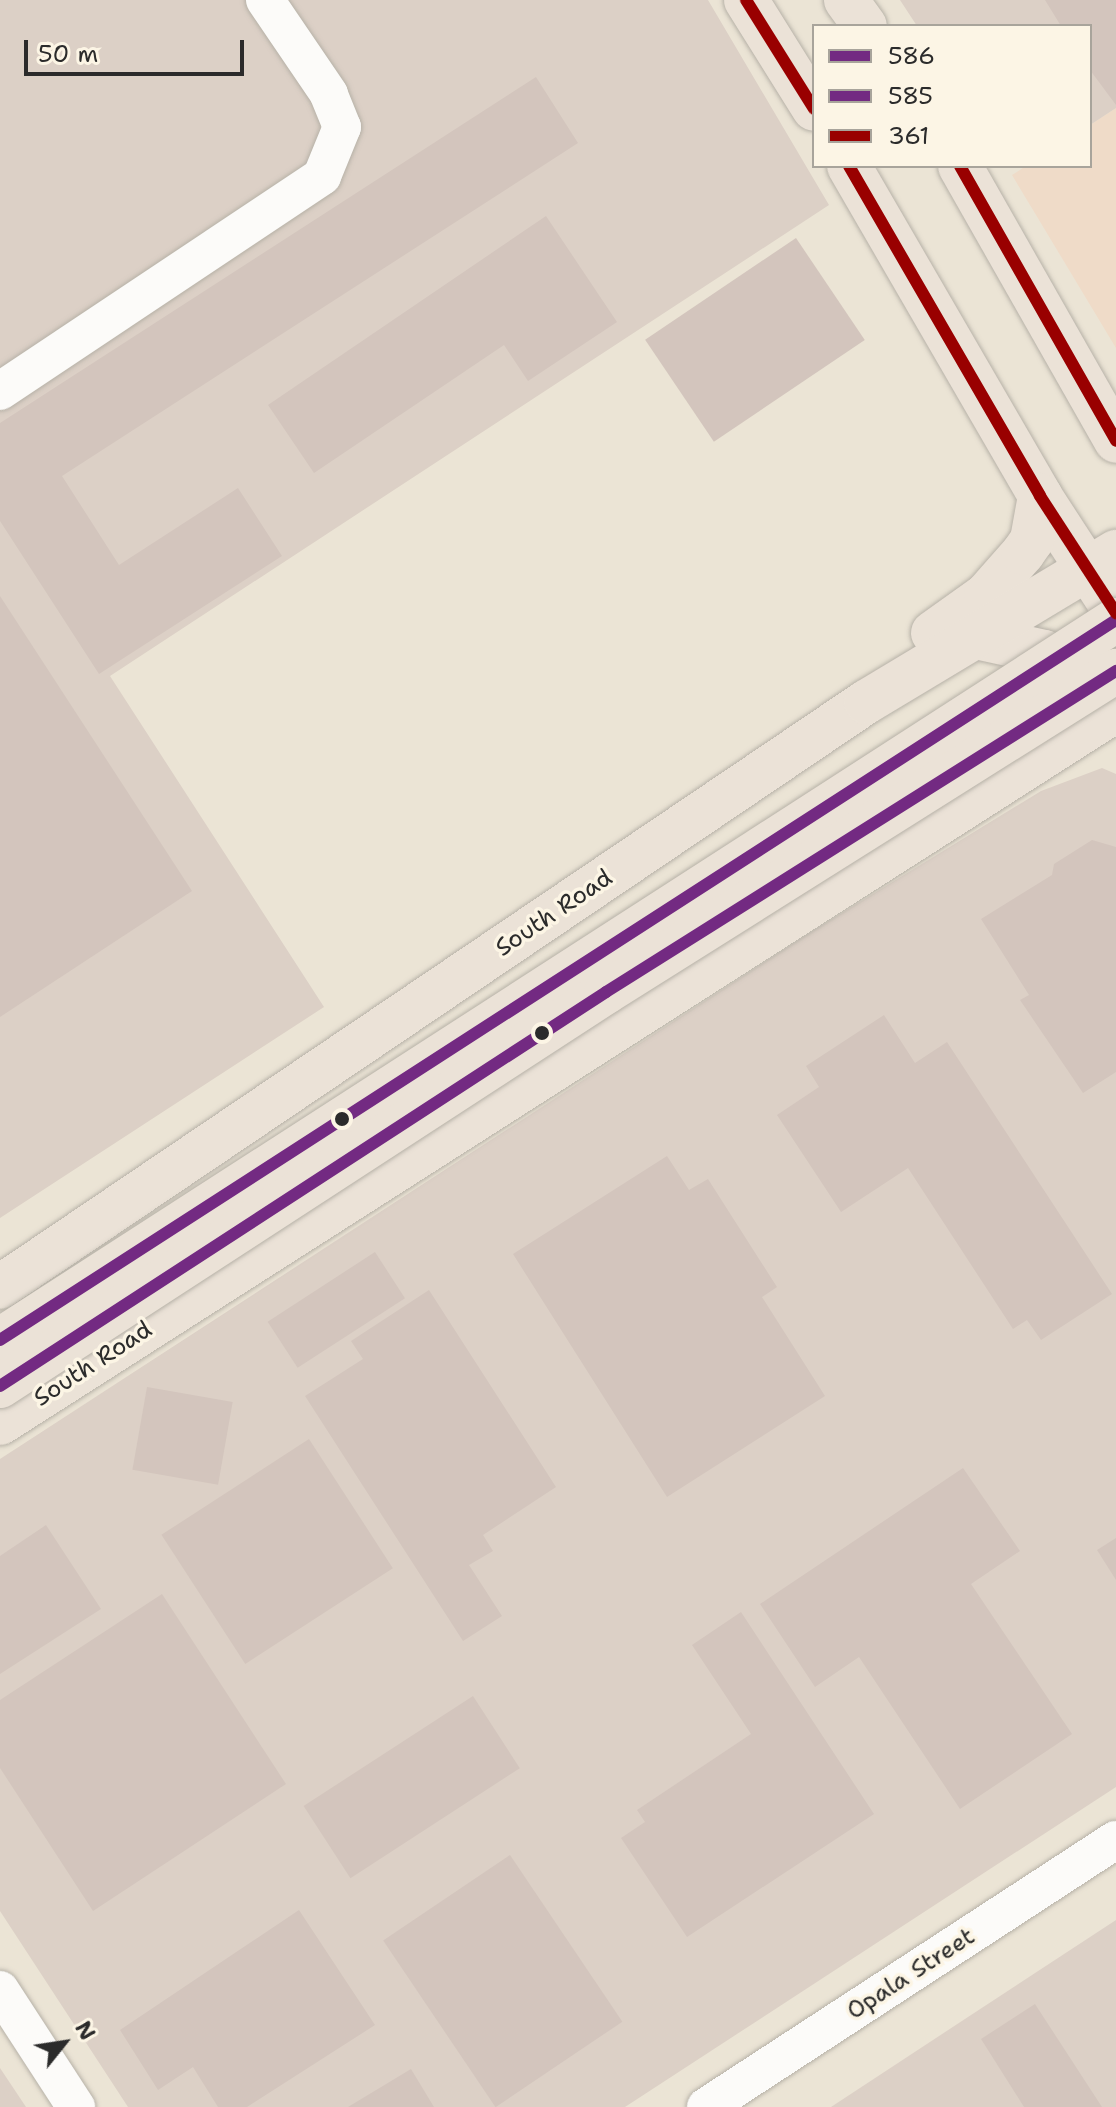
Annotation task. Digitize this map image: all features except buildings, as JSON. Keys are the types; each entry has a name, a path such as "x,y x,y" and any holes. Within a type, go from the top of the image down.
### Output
{"highway":[{"path":"746,0 812,106"},
{"path":"846,0 864,24"},
{"path":"850,168 1040,496 1102,561 1116,613"},
{"path":"961,168 1099,394 1116,441"},
{"path":"866,702 912,648 1005,576 1032,540 1040,496"},
{"name":"South Road","path":"0,1287 866,702 1102,561"},
{"path":"0,1340 1116,620"},
{"path":"976,637 1044,652 1066,682 1060,742 1106,732 1116,736"},
{"path":"0,1386 606,992 1116,671"},
{"name":"South Road","path":"0,1423 1060,742 1116,710"}],"street":[{"path":"0,391 322,176 342,127 329,94 265,0"},
{"name":"Opala Street","path":"706,2107 1116,1840"},
{"path":"0,1990 76,2107"}],"shaded area":[{"path":"0,0 708,0 829,205 110,676 324,1007 0,1218"},
{"path":"900,0 1116,0 1116,108 1092,124 1092,24 916,24"},
{"path":"1116,108 1116,348 1012,175 1023,168 1092,168 1092,124"},
{"path":"1102,768 1116,774 1116,1787 625,2107 128,2107 0,1911 0,1459 811,932 1041,791"},
{"path":"1116,1920 1116,2107 831,2107 968,2017"},
{"path":"0,2068 26,2107 0,2107"}],"transit line":[{"name":"361","path":"746,0 812,106"},
{"name":"361","path":"850,168 1040,496 1116,613"},
{"name":"361","path":"961,168 1116,441"},
{"name":"586","path":"0,1340 1116,620"},
{"name":"585","path":"0,1386 606,992 1116,671"}]}
